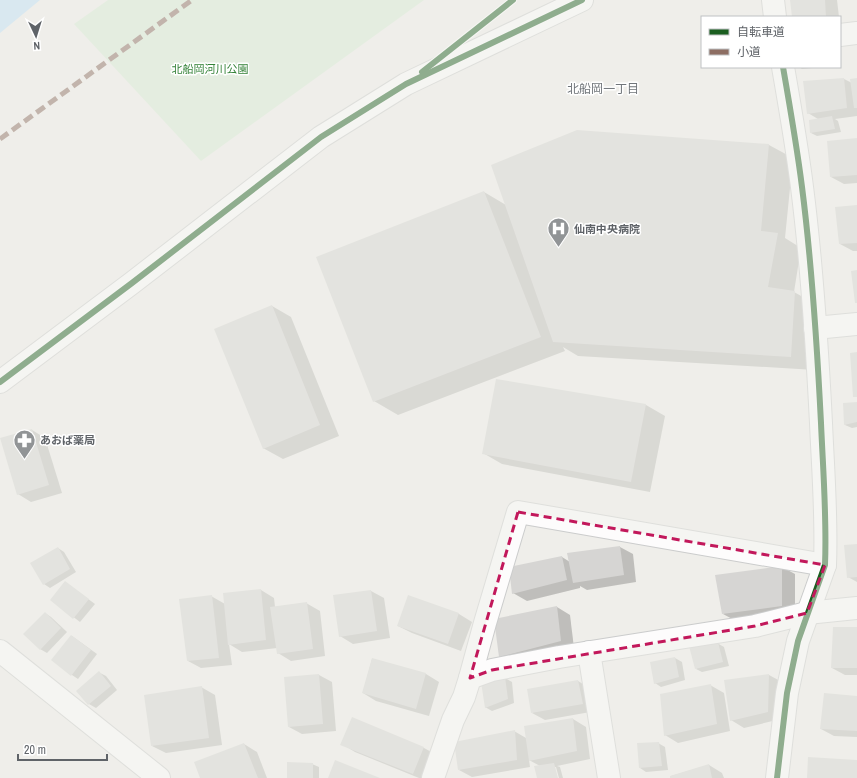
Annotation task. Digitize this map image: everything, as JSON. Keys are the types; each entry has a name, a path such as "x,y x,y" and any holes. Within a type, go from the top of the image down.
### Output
{"street":[{"path":"0,382 132,283 321,137 406,84 582,0"},
{"path":"773,0 776,16"},
{"path":"841,35 857,33"},
{"path":"777,778 787,693 798,641 825,565 824,498 815,328 802,186 783,68"},
{"path":"815,328 857,324"},
{"path":"433,778 453,720 464,697 518,512 825,565"},
{"path":"470,678 492,670 589,652 755,626 807,614 857,608"},
{"path":"0,650 160,778"},
{"path":"589,652 609,778"}],"highlighted area":[{"path":"518,512 825,565 807,613 755,626 492,670 470,678"}],"green space":[{"name":"北船岡河川公園","path":"108,0 424,0 201,161 74,24"}],"water":[{"path":"0,0 40,0 0,33"}],"building":[{"path":"790,0 825,0 826,16 792,16"},
{"path":"844,78 847,108 807,114 803,81"},
{"path":"857,78 857,108 854,108 850,79"},
{"path":"832,116 835,129 810,133 809,120"},
{"path":"577,130 769,144 761,231 778,233 768,287 795,291 791,357 553,342 491,165"},
{"path":"857,138 857,175 830,177 827,141"},
{"path":"484,191 541,337 373,402 316,257"},
{"path":"857,205 857,243 839,244 835,207"},
{"path":"857,270 857,303 855,303 851,271"},
{"path":"272,305 320,425 263,449 214,329"},
{"path":"857,352 857,397 853,397 850,353"},
{"path":"496,379 646,404 631,482 482,454"},
{"path":"857,402 857,422 844,425 843,403"},
{"path":"32,429 49,485 17,495 0,438"},
{"path":"857,544 857,577 847,578 844,545"},
{"path":"620,546 624,575 573,583 567,553"},
{"path":"58,547 70,569 43,585 30,563"},
{"path":"562,556 567,580 512,594 509,567"},
{"path":"782,566 782,606 722,614 715,575"},
{"path":"65,581 89,599 73,619 50,600"},
{"path":"261,589 266,640 228,645 223,593"},
{"path":"371,590 377,631 339,637 333,595"},
{"path":"212,595 219,658 187,661 179,599"},
{"path":"408,595 459,613 448,644 397,626"},
{"path":"307,602 313,649 277,654 270,607"},
{"path":"557,606 561,641 499,657 494,619"},
{"path":"45,612 61,628 40,650 23,634"},
{"path":"833,627 857,627 857,668 831,668"},
{"path":"71,635 91,650 71,676 51,660"},
{"path":"718,642 723,662 695,669 689,646"},
{"path":"675,657 679,677 654,684 650,662"},
{"path":"372,658 426,673 416,709 362,693"},
{"path":"99,671 111,686 88,705 76,691"},
{"path":"319,674 323,724 288,727 284,677"},
{"path":"769,674 768,712 730,721 724,680"},
{"path":"505,677 508,699 485,708 481,682"},
{"path":"578,680 583,704 531,713 527,689"},
{"path":"711,684 717,724 664,736 660,694"},
{"path":"202,686 209,738 151,746 144,695"},
{"path":"824,693 857,696 857,731 820,729"},
{"path":"352,717 424,747 413,774 340,745"},
{"path":"573,718 577,751 529,761 524,726"},
{"path":"515,730 517,760 458,770 454,742"},
{"path":"659,742 662,766 639,768 637,743"},
{"path":"244,743 258,778 200,778 194,762"},
{"path":"808,757 857,760 857,778 807,778"},
{"path":"335,760 380,778 328,778"},
{"path":"287,762 313,763 313,778 287,778"},
{"path":"554,763 558,778 537,778 534,766"},
{"path":"709,764 712,778 670,778 670,776"}],"marked path":[{"path":"0,139 192,0"}],"cycle path":[{"path":"422,72 513,0"},
{"path":"0,382 132,283 321,137 406,84 582,0"},
{"path":"777,778 787,693 798,641 825,565 826,530 816,334 806,216 783,68"}],"place":[{"name":"仙南中央病院","path":"558,248"},
{"name":"あおば薬局","path":"25,460"}],"district":[{"name":"北船岡一丁目","path":"603,89"}]}
